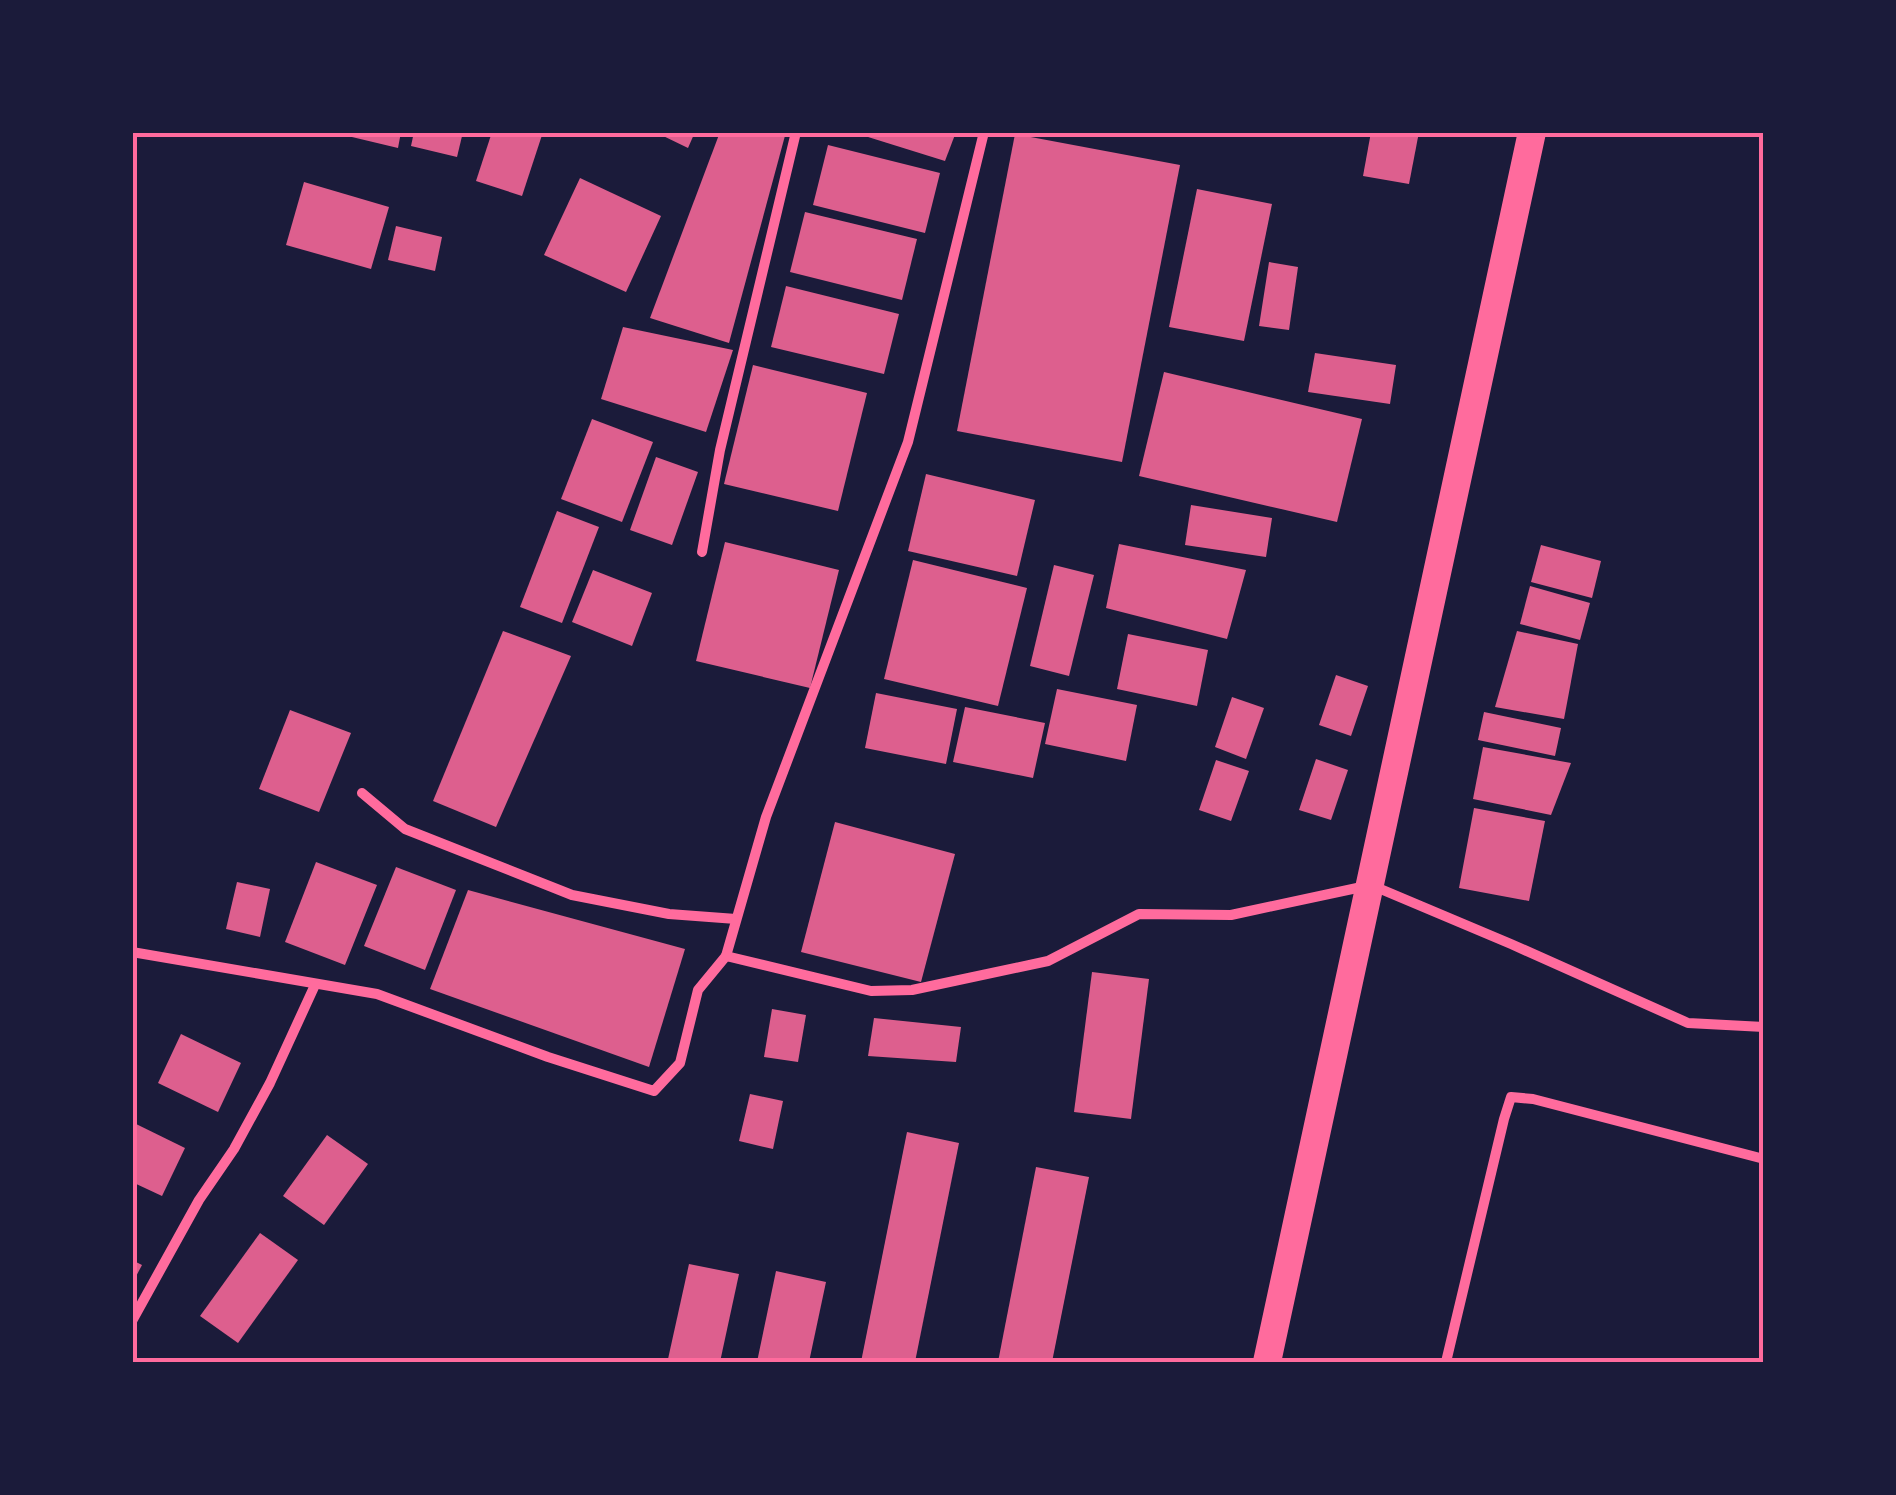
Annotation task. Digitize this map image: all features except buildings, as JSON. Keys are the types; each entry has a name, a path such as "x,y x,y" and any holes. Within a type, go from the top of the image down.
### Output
{"highway":[{"path":"1267,1362 1532,132"}],"street":[{"path":"702,552 720,450 796,132"},
{"path":"132,952 378,994 654,1092 680,1063 698,990 726,956 766,817 908,442 984,132"},
{"path":"362,793 405,829 572,895 669,914 736,919"},
{"path":"726,956 871,991 912,990 1048,961 1139,914 1230,915 1370,886 1688,1023 1764,1028"},
{"path":"132,1321 270,1084 316,985"},
{"path":"1446,1362 1511,1098 1533,1099 1764,1158"}]}
